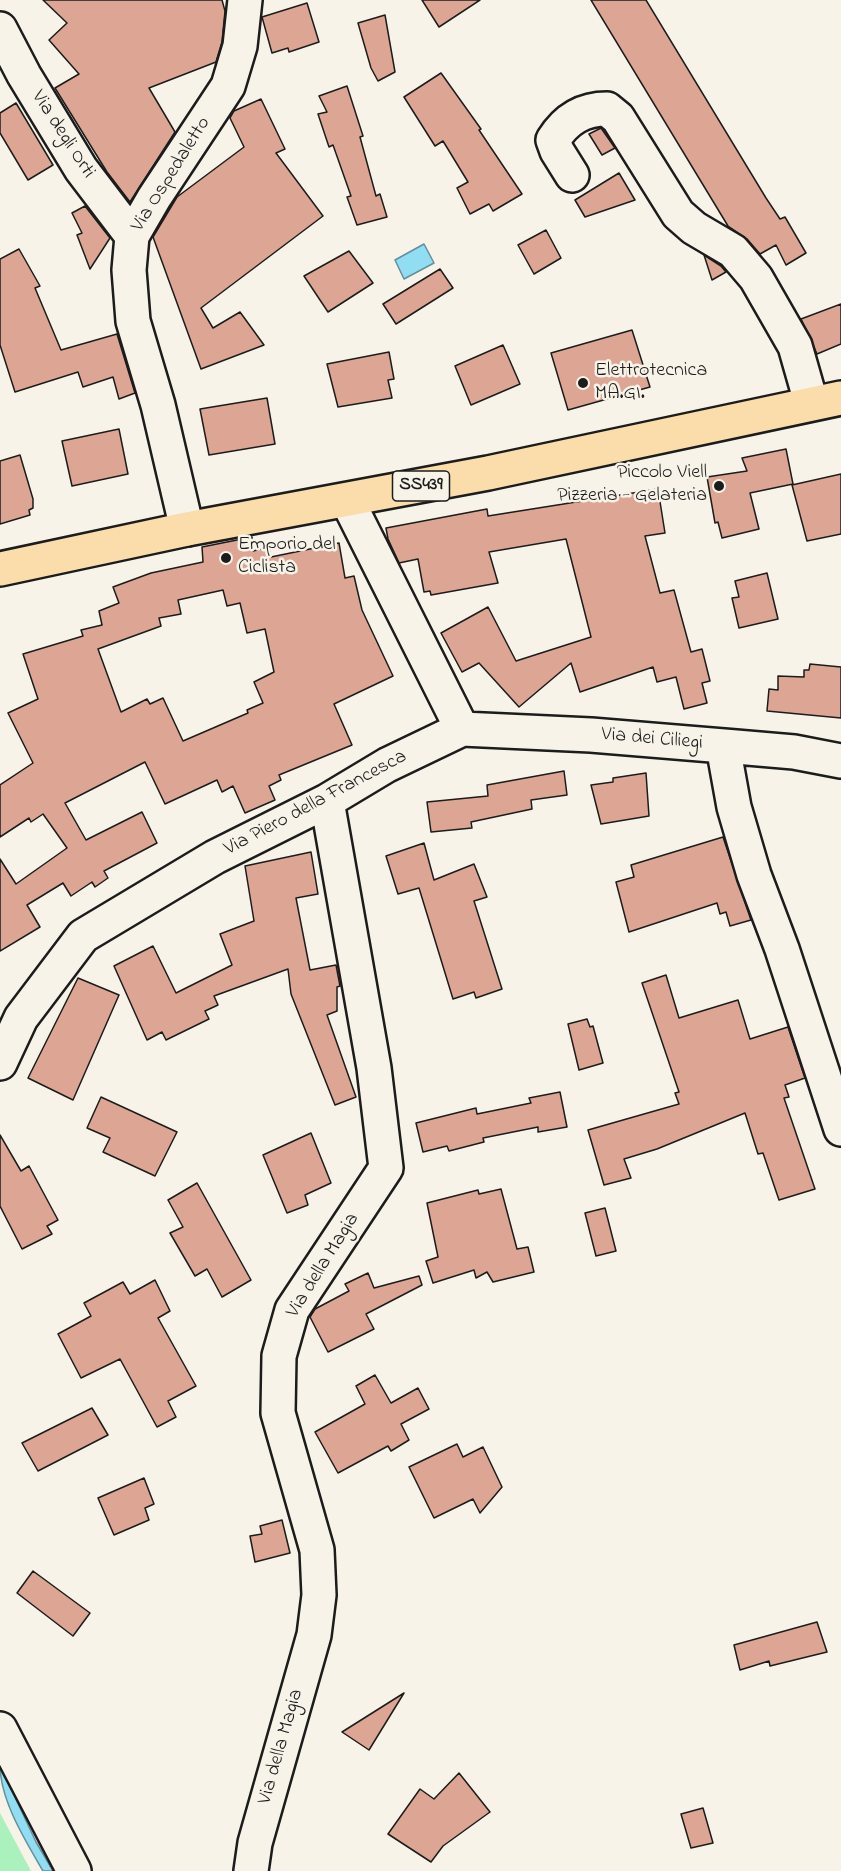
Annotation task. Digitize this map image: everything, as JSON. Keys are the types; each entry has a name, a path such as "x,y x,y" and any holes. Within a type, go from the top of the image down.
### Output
{"main road":[{"name":"SS439","path":"0,569 187,529 488,473 826,400"}],"street":[{"name":"Via Ospedaletto","path":"187,529 158,405 133,321 129,270 132,236 154,198 228,86 240,46 245,0"},
{"name":"Via degli Orti","path":"0,29 24,75 81,169 132,236"},
{"path":"572,175 553,140 562,125 590,109 607,109 618,118 678,214 694,228 733,251 756,278 826,400"},
{"path":"347,500 462,729"},
{"name":"Via dei Ciliegi","path":"462,729 591,735 794,752 841,760"},
{"name":"Via Piero della Francesca","path":"0,1063 21,1018 83,936 215,857 327,801 387,765 462,729"},
{"path":"723,746 734,807 754,874 783,949 841,1130"},
{"name":"Via della Magia","path":"251,1871 255,1844 314,1635 319,1595 317,1551 278,1413 279,1356 292,1310 386,1168 374,1068 327,801"},
{"path":"0,1729 74,1871"}],"green space":[{"path":"0,1813 31,1871 0,1871"}],"water":[{"path":"424,244 434,263 404,279 395,260"},
{"path":"0,1765 36,1842 53,1871 43,1871 21,1833 4,1792"}],"building":[{"path":"43,0 222,0 225,11 222,42 216,62 149,88 175,132 130,202 107,172 55,88 79,74 49,40 67,23"},
{"path":"422,0 480,0 439,27"},
{"path":"591,0 646,0 766,198 780,219 785,217 806,253 786,265 776,245 760,254 747,239 728,226"},
{"path":"307,3 319,42 289,52 288,48 272,53 262,17"},
{"path":"385,15 395,72 378,81 371,68 358,23"},
{"path":"441,73 481,129 479,130 522,194 493,211 489,204 470,214 457,188 468,182 443,141 435,146 404,97"},
{"path":"347,86 363,136 360,137 376,196 380,194 387,217 357,225 347,197 351,196 333,145 329,147 318,114 327,112 319,96"},
{"path":"261,99 285,149 276,153 323,216 201,308 213,328 240,312 264,345 201,369 153,237 177,197 244,147 230,118 234,111"},
{"path":"16,103 53,165 28,180 0,133 0,113"},
{"path":"601,128 615,148 602,155 589,134"},
{"path":"619,173 635,200 585,217 575,200"},
{"path":"85,206 110,238 90,269 77,235 82,233 72,213"},
{"path":"546,230 561,258 534,274 518,245"},
{"path":"19,249 40,286 35,288 61,350 117,334 135,393 119,399 113,377 83,387 78,372 15,392 0,345 0,259"},
{"path":"349,251 373,283 328,312 304,276"},
{"path":"704,255 721,266 726,272 712,280"},
{"path":"440,269 453,288 396,324 383,304"},
{"path":"841,304 841,344 817,354 801,319"},
{"path":"632,330 650,387 568,410 551,353"},
{"path":"503,345 520,384 471,405 455,366"},
{"path":"389,352 394,379 388,380 392,398 338,407 327,364"},
{"path":"267,398 275,444 209,455 200,409"},
{"path":"119,429 128,474 72,486 62,441"},
{"path":"786,449 793,484 750,493 759,529 722,538 718,522 715,523 707,477 747,471 742,458"},
{"path":"20,455 33,499 33,508 29,510 30,515 0,524 0,461"},
{"path":"841,474 841,534 807,541 792,485"},
{"path":"658,489 665,533 645,536 660,593 674,590 691,652 702,649 710,681 702,683 707,703 684,709 676,677 657,682 653,667 580,692 571,663 519,707 479,663 462,672 441,633 488,607 516,661 591,637 566,539 489,552 498,583 431,595 430,591 424,592 418,559 399,563 388,539 386,528 487,509 488,516"},
{"path":"252,537 253,551 269,547 271,557 339,543 345,578 354,576 362,610 393,676 334,704 352,745 279,775 281,780 269,786 275,800 245,813 233,786 222,792 217,780 165,804 145,762 65,803 86,840 142,812 157,843 104,871 108,878 95,887 92,882 71,896 63,883 27,905 40,927 0,951 0,859 16,884 67,848 43,814 31,822 29,818 0,837 0,785 33,763 8,713 38,699 23,654 83,636 81,630 102,625 99,611 119,603 113,587 151,573 203,562 202,547","holes":["223,590 227,606 240,603 247,633 265,629 274,672 254,682 263,703 247,710 248,713 183,741 163,698 150,704 147,699 121,712 98,649 161,626 159,618 181,614 178,600"]},
{"path":"767,573 778,619 739,628 732,598 739,597 735,581"},
{"path":"810,664 841,667 841,718 767,711 769,689 778,690 778,676 804,677 804,670 809,670"},
{"path":"564,771 567,795 531,800 532,809 471,822 472,828 431,832 427,802 488,796 487,785"},
{"path":"646,773 649,816 601,824 591,785 613,782 613,778"},
{"path":"723,837 751,920 730,926 726,912 720,914 717,903 629,932 616,882 634,877 631,865"},
{"path":"424,843 434,880 474,864 487,897 474,901 502,989 476,998 474,992 453,999 419,888 398,894 386,856"},
{"path":"311,852 318,894 296,898 310,970 336,965 340,986 337,987 337,1011 327,1015 356,1097 335,1105 291,994 288,969 214,996 218,1005 205,1011 209,1019 166,1040 162,1032 147,1040 114,966 153,946 176,993 232,965 220,934 254,921 245,866"},
{"path":"666,975 679,1018 738,1000 750,1039 788,1027 805,1078 785,1085 789,1097 784,1098 815,1189 779,1200 763,1153 758,1154 745,1113 657,1149 624,1159 631,1178 604,1185 588,1130 679,1104 675,1093 679,1092 642,983"},
{"path":"78,978 119,995 73,1100 28,1078"},
{"path":"587,1019 590,1027 593,1026 603,1063 579,1070 568,1024"},
{"path":"560,1092 567,1127 538,1132 538,1127 483,1138 484,1142 449,1151 447,1146 423,1152 416,1123 476,1108 477,1114 531,1103 529,1098"},
{"path":"101,1097 177,1132 155,1176 103,1152 110,1138 87,1128"},
{"path":"311,1133 331,1183 305,1195 308,1205 287,1213 263,1155"},
{"path":"0,1135 21,1171 29,1166 58,1220 47,1226 52,1234 22,1249 0,1206"},
{"path":"197,1183 251,1280 222,1297 207,1269 195,1276 170,1233 183,1227 168,1200"},
{"path":"501,1189 517,1249 528,1247 534,1272 493,1282 487,1272 476,1278 474,1270 433,1283 426,1261 438,1257 427,1203 478,1190 479,1194"},
{"path":"605,1208 616,1251 596,1256 585,1213"},
{"path":"368,1273 374,1288 419,1276 422,1285 366,1314 374,1329 328,1352 310,1317 315,1309 349,1291 345,1284"},
{"path":"155,1280 170,1311 158,1318 196,1386 168,1401 176,1417 157,1427 120,1359 81,1378 58,1334 91,1316 84,1303 123,1282 130,1294"},
{"path":"375,1375 391,1403 418,1388 429,1409 401,1424 409,1440 391,1451 388,1446 338,1473 315,1432 365,1404 356,1386"},
{"path":"92,1408 108,1435 38,1471 22,1443"},
{"path":"457,1444 463,1457 483,1447 502,1487 480,1513 473,1499 434,1518 409,1467"},
{"path":"144,1478 154,1504 145,1508 149,1520 114,1535 98,1498"},
{"path":"282,1520 290,1553 255,1562 250,1536 262,1534 260,1526"},
{"path":"33,1571 90,1613 73,1636 17,1593"},
{"path":"817,1622 827,1652 770,1666 769,1661 740,1670 734,1645"},
{"path":"404,1693 369,1750 342,1732"},
{"path":"459,1773 490,1812 443,1846 431,1862 388,1834 420,1789 434,1799"},
{"path":"703,1808 713,1843 691,1848 681,1814"}],"place":[{"name":"Elettrotecnica MA.GI.","path":"583,383"},
{"name":"Piccolo Viell Pizzeria - Gelateria","path":"719,486"},
{"name":"Emporio del Ciclista","path":"226,558"}]}
